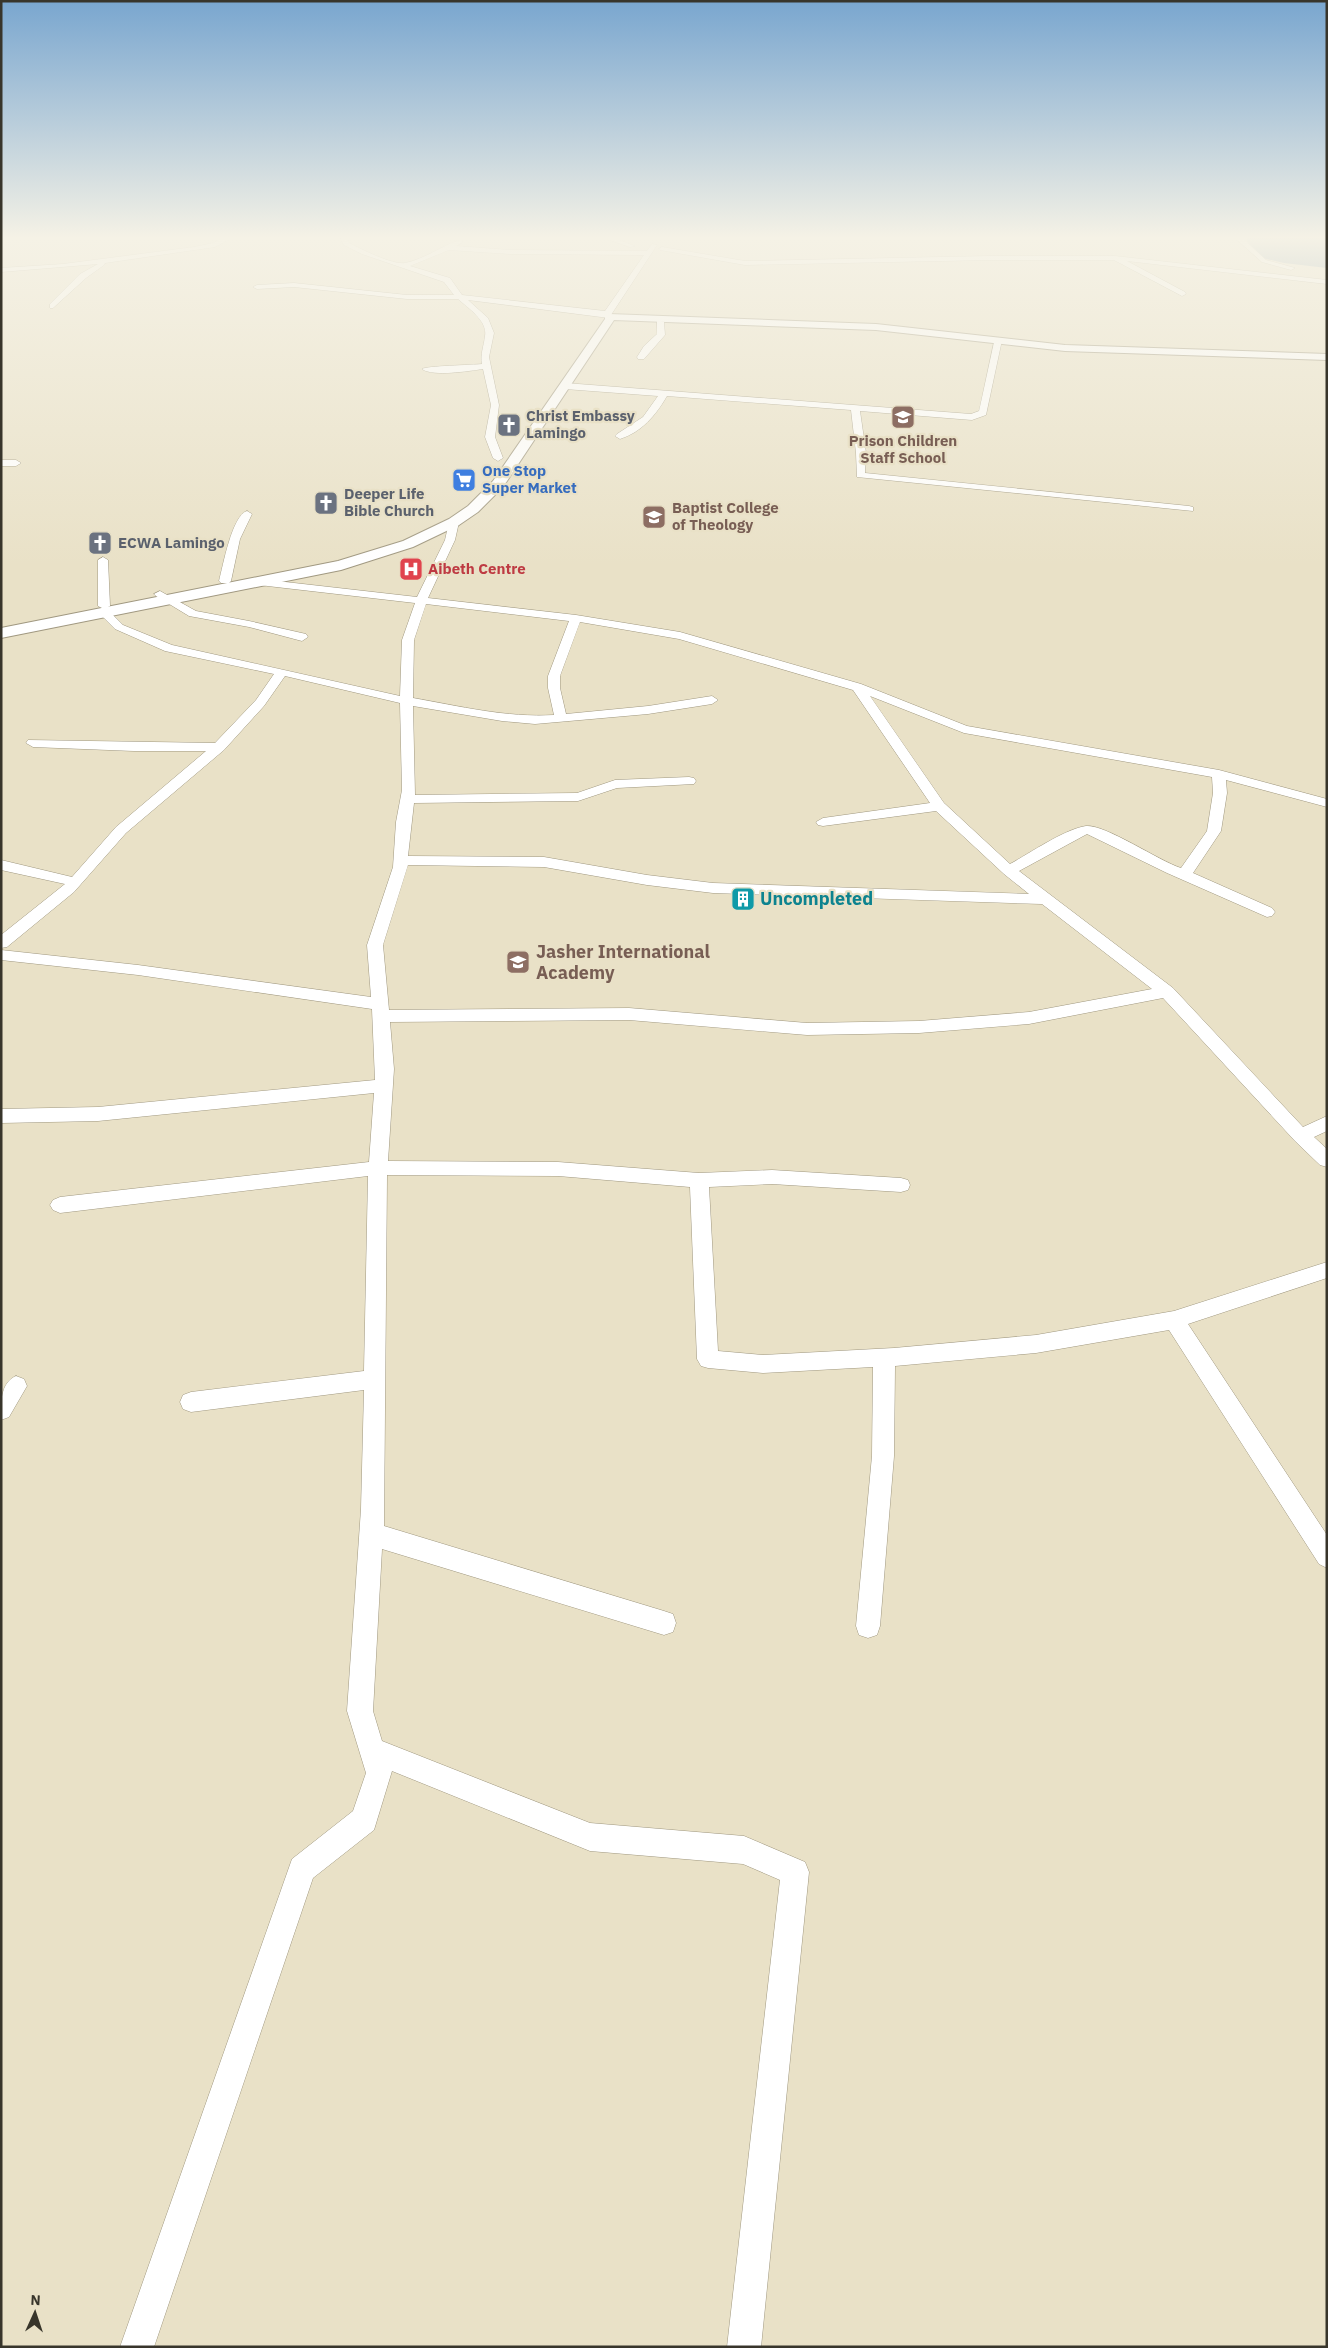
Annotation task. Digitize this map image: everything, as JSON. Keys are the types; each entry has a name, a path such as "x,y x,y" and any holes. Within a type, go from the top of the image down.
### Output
{"main road":[{"path":"1,632 348,555 415,532 443,516 468,498 484,481 498,458 585,347"},
{"path":"165,597 259,582 341,565 378,555 408,544 454,522 473,509 498,484 565,386 589,347"},
{"path":"1034,347 1084,353 1327,361"},
{"path":"1054,347 1327,357"},
{"path":"1,625 104,610"}],"street":[{"path":"487,347 485,357 495,405 490,437 498,458"},
{"path":"641,357 649,347"},
{"path":"565,386 972,417 983,413 997,347"},
{"path":"426,369 451,370 487,366"},
{"path":"620,436 640,426 647,420 664,393"},
{"path":"855,407 862,453 860,475 1189,509"},
{"path":"1,463 16,463"},
{"path":"225,581 235,539 247,514"},
{"path":"137,2347 302,1869 364,1820 379,1773 360,1711 371,1534 378,1168 385,1069 374,944 400,867 403,822 409,790 406,700 408,640 421,601 450,540 454,522"},
{"path":"103,560 104,610 119,627 169,648 406,700 502,717 535,720 561,718 648,710 712,700"},
{"path":"259,582 576,618 680,636 857,687 964,729 1219,774 1327,804"},
{"path":"165,597 193,614 249,624 302,637"},
{"path":"561,718 554,688 554,676 576,618"},
{"path":"1,943 75,882 122,830 219,747 260,703 282,672"},
{"path":"857,687 939,806 1009,871 1043,899 1167,992 1301,1136 1327,1160"},
{"path":"34,744 219,747"},
{"path":"1184,874 1214,831 1220,793 1219,774"},
{"path":"407,799 578,797 615,784 689,781"},
{"path":"823,822 939,806"},
{"path":"1009,871 1079,832 1088,830 1267,912"},
{"path":"400,860 544,862 647,880 713,888 845,894 1043,899"},
{"path":"1,865 75,882"},
{"path":"1,955 138,970 379,1010 629,1014 807,1029 919,1027 1029,1018 1167,992"},
{"path":"1,1116 56,1116 107,1113 384,1086"},
{"path":"1301,1136 1327,1123"},
{"path":"60,1205 378,1168 558,1169 699,1180 772,1177 900,1185"},
{"path":"699,1180 708,1359 763,1364 884,1358 1036,1344 1174,1320 1327,1270"},
{"path":"1174,1320 1327,1556"},
{"path":"868,1626 882,1456 884,1358"},
{"path":"192,1402 375,1379"},
{"path":"1,1410 16,1386"},
{"path":"371,1534 664,1623"},
{"path":"372,1750 590,1837 744,1850 795,1872 744,2347"}],"place":[{"name":"Prison Children Staff School","path":"903,417"},
{"name":"Christ Embassy Lamingo","path":"509,425"},
{"name":"One Stop Super Market","path":"464,480"},
{"name":"Deeper Life Bible Church","path":"326,503"},
{"name":"Baptist College of Theology","path":"654,517"},
{"name":"ECWA Lamingo","path":"100,543"},
{"name":"Aibeth Centre","path":"411,569"},
{"name":"Uncompleted","path":"743,899"},
{"name":"Jasher International Academy","path":"518,962"}]}
